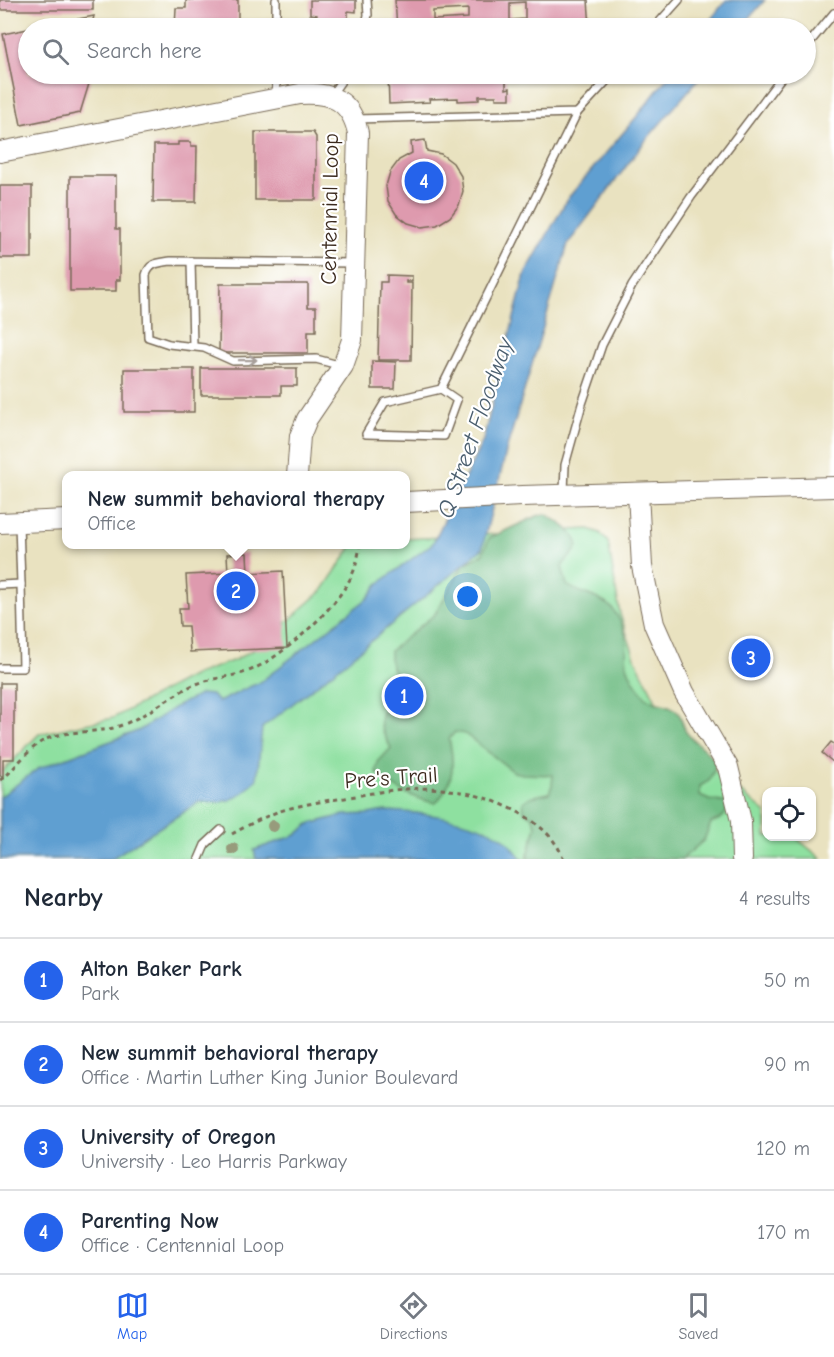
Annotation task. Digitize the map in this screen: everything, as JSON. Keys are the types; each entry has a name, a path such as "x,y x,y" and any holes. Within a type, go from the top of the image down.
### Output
{"street":[{"path":"0,153 276,98 316,93 330,96"},
{"name":"Centennial Loop","path":"297,471 300,436 307,419 343,366 352,340 358,133 354,119 345,106 330,96"},
{"path":"410,502 522,496 834,487"},
{"path":"639,493 642,566 654,624 684,692 728,766 741,821 742,859"},
{"path":"10,523 62,520"}],"lane":[{"path":"276,0 276,18"},
{"path":"367,0 367,18"},
{"path":"662,18 673,3 679,0"},
{"path":"816,35 834,13"},
{"path":"276,84 276,98"},
{"path":"330,96 339,84"},
{"path":"441,389 577,112 604,84"},
{"path":"564,495 565,465 582,404 602,345 632,286 691,197 776,84"},
{"path":"354,119 577,112"},
{"path":"343,366 316,359 233,361 204,348 147,337 146,275 153,263 191,261 354,263"},
{"path":"191,261 193,346"},
{"path":"441,389 457,400 444,436 366,434 385,402 441,389"},
{"path":"0,668 22,668 21,584 10,523"},
{"path":"0,585 21,584"},
{"path":"199,859 205,845 221,830"}],"path":[{"path":"0,780 38,744 52,737 113,728 133,720 190,687 211,679 246,672 268,662 334,605 353,575 359,549"},
{"name":"Pre's Trail","path":"238,830 278,812 327,801 371,793 441,789 472,794 516,811 535,822 555,842 564,859"}],"green space":[{"path":"546,514 570,531 578,546 562,567 567,585 611,607 625,633 627,665 637,686 649,700 675,709 687,734 717,763 709,781 700,786 700,796 728,803 725,814 711,823 704,840 682,859 527,859 536,826 532,816 524,812 523,802 530,797 549,793 553,775 514,772 465,734 455,732 449,739 452,757 450,781 436,803 403,792 376,772 378,762 391,748 382,729 381,714 401,691 390,662 390,651 435,614 464,564 482,555 489,538"},
{"path":"589,529 600,533 608,542 620,614 635,658 664,717 697,756 762,810 762,841 800,841 822,859 0,859 0,774 39,734 113,718 194,675 235,660 260,646 322,591 350,549 410,549 410,539"}],"water":[{"path":"726,0 765,0 750,18 712,18"},
{"path":"662,84 694,84 646,140 568,244 507,448 482,549 346,662 262,728 257,779 243,793 230,800 199,802 111,859 0,859 0,797 39,768 140,730 175,707 201,694 212,695 218,702 259,683 368,598 378,584 433,543 483,440 525,274 568,198"},
{"path":"385,811 446,817 477,825 503,838 522,859 256,859 254,850 296,835 309,824 344,815"}],"building":[{"path":"0,0 93,0 93,10 0,10"},
{"path":"186,0 238,0 238,18 176,18 176,8 186,8"},
{"path":"310,0 356,0 356,12 348,11 348,18 317,18 317,15 310,14"},
{"path":"395,0 588,0 589,18 525,18 525,2 510,3 510,18 468,18 468,9 433,11 433,18 396,18"},
{"path":"18,31 18,84 89,84 80,113 21,125 3,34"},
{"path":"388,84 506,84 506,89 510,88 510,99 479,96 479,100 429,99 430,102 389,104"},
{"path":"255,132 313,132 316,137 316,200 255,200"},
{"path":"425,140 427,151 441,154 453,163 461,176 463,191 459,205 450,217 437,225 422,227 408,223 396,214 388,201 386,186 390,172 399,160 412,153 411,142"},
{"path":"178,142 191,142 191,146 197,146 196,202 153,202 154,145 178,145"},
{"path":"70,176 116,176 116,229 120,229 120,280 116,280 116,291 70,291"},
{"path":"0,186 32,186 32,258 0,258"},
{"path":"387,275 412,276 412,281 406,281 406,283 412,283 411,360 378,360 380,282 387,282"},
{"path":"220,284 308,284 308,307 316,307 316,331 308,331 308,353 219,353"},
{"path":"372,361 396,362 395,389 372,389"},
{"path":"201,368 297,368 297,386 281,386 281,395 201,395"},
{"path":"124,369 194,369 194,412 124,412"},
{"path":"247,553 248,573 283,571 287,648 190,652 188,626 180,626 179,608 188,608 186,575 228,573 227,554"},
{"path":"0,683 14,683 14,759 3,759 3,776 0,776"},
{"path":"831,742 834,744 834,763 822,753"}],"place":[{"name":"Parenting Now","path":"424,181"},
{"name":"New summit behavioral therapy","path":"236,591"},
{"name":"University of Oregon","path":"751,658"},
{"name":"Alton Baker Park","path":"404,696"}],"water label":[{"name":"Q Street Floodway","path":"475,428"}]}
